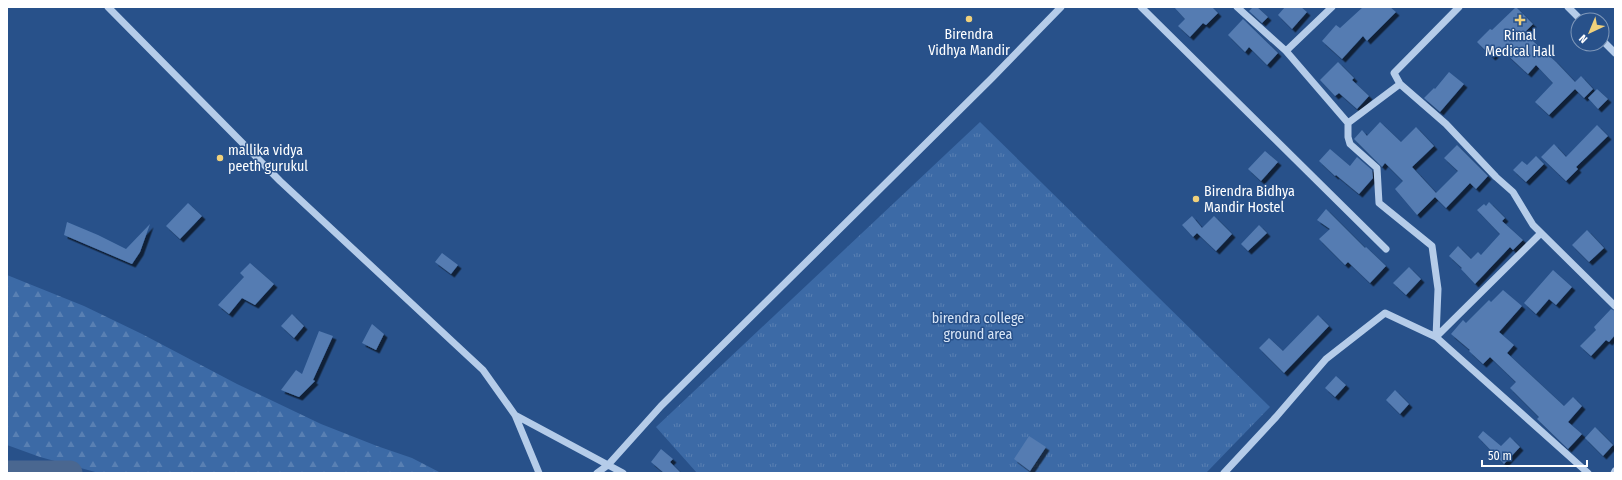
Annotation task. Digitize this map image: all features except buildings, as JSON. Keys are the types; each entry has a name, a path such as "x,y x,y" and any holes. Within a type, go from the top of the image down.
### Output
{"street":[{"path":"108,7 280,181 483,370 515,415 539,473"},
{"path":"597,473 608,465 661,406 986,84 1061,7"},
{"path":"1141,7 1386,249"},
{"path":"1237,7 1286,52 1348,123 1348,137 1350,144 1377,168 1379,203 1432,246 1438,289 1436,337"},
{"path":"1286,52 1332,7"},
{"path":"1459,7 1394,73 1400,84 1446,124 1496,177 1513,192 1533,225 1615,306"},
{"path":"1348,123 1400,84"},
{"path":"1436,337 1541,233"},
{"path":"1224,473 1326,360 1386,313 1436,337 1588,473"},
{"path":"515,415 623,473"}],"green space":[{"name":"birendra college ground area","path":"980,122 1270,407 1206,473 697,473 656,427"},
{"path":"7,275 84,306 142,334 237,384 321,424 412,458 441,473 99,473 40,457 7,445"}],"waterway":[{"path":"7,473 70,473"}],"place":[{"name":"Birendra Vidhya Mandir","path":"969,19"},
{"name":"Rimal Medical Hall","path":"1520,20"},
{"name":"mallika vidya peeth gurukul","path":"220,158"},
{"name":"Birendra Bidhya Mandir Hostel","path":"1196,199"}]}
